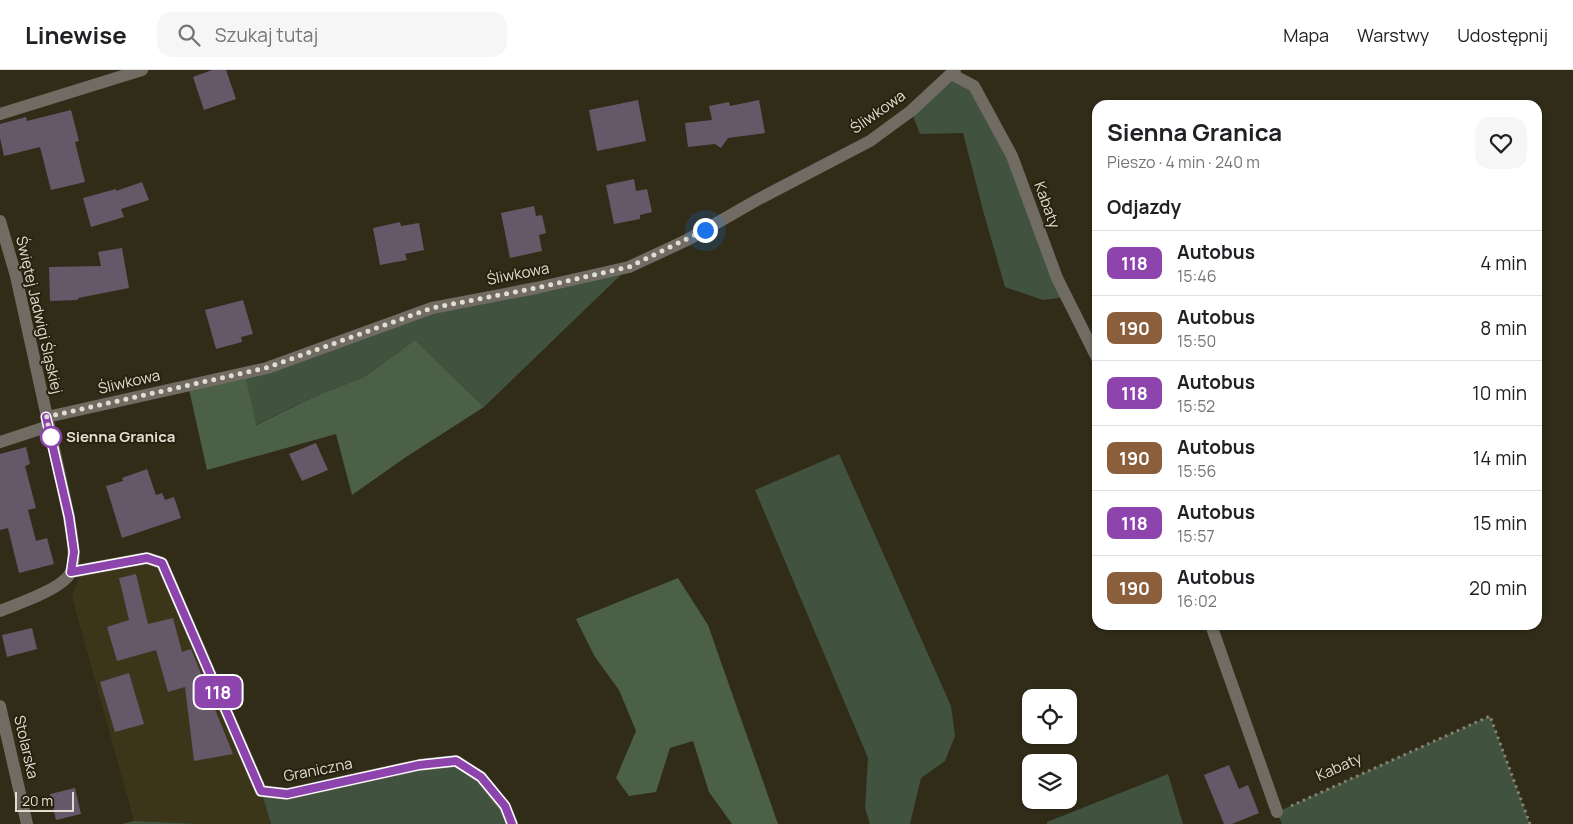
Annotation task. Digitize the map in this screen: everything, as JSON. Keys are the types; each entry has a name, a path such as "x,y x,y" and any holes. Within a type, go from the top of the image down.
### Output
{"street":[{"path":"0,114 142,70"},
{"name":"Kabaty","path":"953,72 974,86 1012,156 1057,278 1092,348"},
{"name":"Śliwkowa","path":"0,442 48,422 266,368 432,308 536,288 629,267 687,240 757,200 870,141 911,111 953,72"},
{"name":"Świętej Jadwigi Śląskiej","path":"0,220 16,276 48,422"},
{"path":"0,611 51,590 71,572 74,552 69,517 48,422"},
{"name":"Graniczna","path":"71,572 147,558 162,563 261,791 287,794 419,765 456,761 481,777 505,806 512,824"},
{"path":"1213,630 1277,812"},
{"name":"Stolarska","path":"0,706 27,824"}],"path":[{"name":"Kabaty","path":"1277,812 1490,716 1530,824"}],"shaded area":[{"path":"162,563 261,791 271,824 200,824 134,821 72,597 82,570"}],"green space":[{"path":"951,74 974,86 1012,156 1066,297 1043,300 1005,287 963,133 920,134 911,111"},
{"path":"629,267 484,407 415,340 364,377 316,396 255,425 245,373 432,308"},
{"path":"415,340 484,407 406,457 352,495 336,434 207,470 188,385 245,373 256,425 316,396 364,377"},
{"path":"839,454 951,706 955,736 945,761 921,778 910,824 870,824 865,808 868,758 755,490"},
{"path":"678,578 708,625 778,824 732,824 709,792 693,741 670,748 656,792 629,796 616,778 636,731 619,690 595,657 576,619"},
{"path":"1490,716 1530,824 1282,824 1277,812"},
{"path":"456,761 481,777 512,824 271,824 261,791 287,794"},
{"path":"1168,774 1183,824 1047,824 1047,822"},
{"path":"134,821 200,824 122,824"}],"building":[{"path":"212,70 226,70 236,99 204,110 193,77"},
{"path":"638,100 646,141 597,151 589,110"},
{"path":"759,100 765,133 728,138 721,148 715,144 688,147 685,123 712,120 709,106 729,102 730,106"},
{"path":"71,110 79,141 75,142 85,182 51,190 40,147 4,156 0,138 0,124 26,117 27,121"},
{"path":"634,179 636,191 647,189 652,212 640,215 640,219 614,224 606,185"},
{"path":"142,182 149,200 121,209 124,217 91,227 83,198 116,189 116,191"},
{"path":"534,206 536,216 542,215 546,233 539,235 542,251 510,258 501,213"},
{"path":"400,222 401,226 419,223 424,250 405,254 407,260 380,265 373,228"},
{"path":"122,248 129,288 78,298 78,300 50,301 49,267 101,266 98,252"},
{"path":"243,300 253,334 241,337 242,342 216,349 205,310"},
{"path":"316,443 328,470 302,481 289,454"},
{"path":"26,447 30,464 25,466 36,508 28,510 36,541 47,538 54,564 19,573 8,528 0,530 0,454"},
{"path":"147,469 156,495 162,493 165,500 174,497 181,518 122,538 106,486 123,481 122,478"},
{"path":"136,574 148,624 173,618 182,652 191,649 211,707 214,707 233,754 194,761 185,687 168,692 156,650 117,661 107,627 129,620 119,578"},
{"path":"32,628 37,649 7,657 2,635"},
{"path":"129,673 144,724 115,732 100,682"},
{"path":"1229,765 1239,789 1248,785 1259,813 1232,824 1224,824 1204,775"},
{"path":"75,788 81,814 56,820 50,794"}],"bus line":[{"name":"118","path":"46,417 69,517 74,552 71,572 147,558 162,563 261,791 287,794 419,765 456,761 481,777 505,806 512,824"}],"place":[{"name":"Sienna Granica","path":"51,437"}],"route":[{"path":"51,437 53,444 46,417 266,368 432,308 536,288 629,267 705,230"}]}
